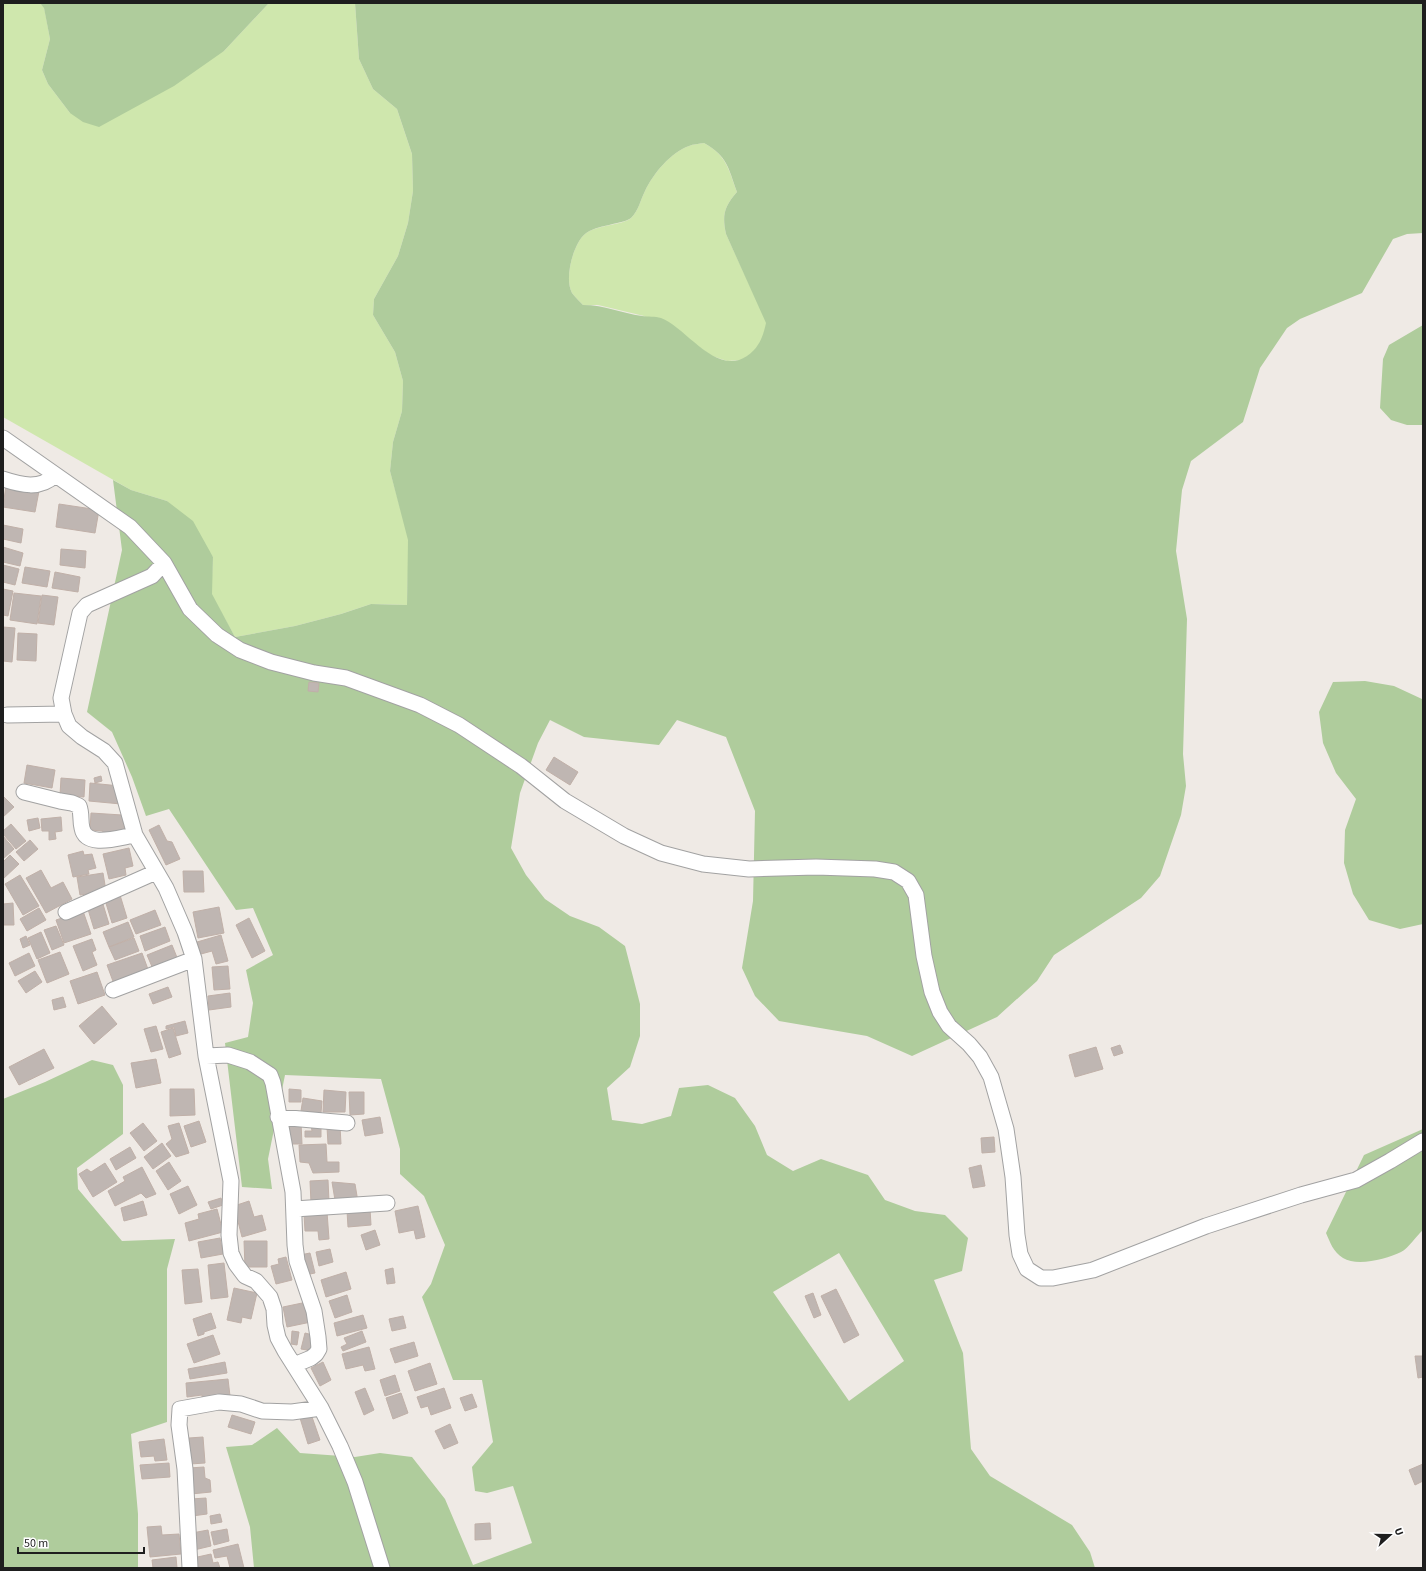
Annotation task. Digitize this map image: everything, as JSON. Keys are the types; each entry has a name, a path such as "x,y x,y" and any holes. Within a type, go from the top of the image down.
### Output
{"street":[{"path":"3,438 130,527 164,563 190,609 217,635 240,650 271,662 314,673 346,678 420,705 459,725 521,766 565,801 624,836 661,853 703,864 749,869 816,867 876,869 894,872 908,880 916,895 924,956 932,992 940,1012 949,1026 969,1044 980,1057 991,1077 1006,1129 1013,1177 1017,1235 1020,1254 1027,1269 1041,1278 1053,1278 1093,1270 1206,1226 1301,1195 1356,1180 1423,1141"},
{"path":"3,479 32,486 50,480 55,474"},
{"path":"164,563 152,576 88,605 80,613 61,698 64,714 69,726 82,737 104,751 115,763 135,835 166,888 185,932 194,959 206,1056 231,1181 229,1235 231,1253 244,1276 256,1281 270,1297 274,1309 278,1338 320,1408 340,1446 355,1482 382,1568"},
{"path":"7,715 64,714"},
{"path":"24,792 79,806 82,814 82,828 84,835 90,840 97,841 135,835"},
{"path":"66,912 156,872"},
{"path":"113,990 194,959"},
{"path":"206,1056 228,1055 250,1062 270,1075 293,1192 297,1261 314,1311 318,1337 318,1349 316,1354 312,1358 294,1365"},
{"path":"278,1117 347,1123"},
{"path":"294,1209 387,1203"},
{"path":"190,1568 185,1469 178,1424 180,1409 219,1402 241,1404 262,1411 292,1412 320,1408"}],"green space":[{"path":"3,3 40,3 44,7 50,39 42,70 48,84 70,113 224,51 269,3 355,3 359,59 373,89 397,109 412,154 413,191 408,223 398,256 374,299 373,315 395,352 403,381 402,411 393,442 390,471 409,540 407,605 371,604 341,614 295,626 235,637 211,594 213,557 167,501 131,490 3,417"},
{"path":"40,3 269,3 224,51 174,86 99,127 83,122 70,113 48,84 42,70 50,39 44,8"},
{"path":"355,3 1423,3 1423,233 1407,234 1393,239 1362,293 1300,319 1287,328 1260,368 1243,422 1191,461 1182,490 1176,551 1187,619 1183,754 1186,786 1181,815 1160,876 1141,898 1054,955 1037,981 997,1017 912,1056 867,1036 779,1021 755,996 742,968 753,901 755,811 726,737 677,720 659,745 584,737 550,720 538,743 520,793 511,848 526,875 545,899 570,916 599,927 625,946 640,1004 640,1036 630,1067 607,1088 612,1120 642,1124 671,1116 679,1088 708,1085 735,1098 755,1126 767,1155 793,1171 821,1159 868,1175 885,1200 915,1211 945,1215 968,1238 962,1271 934,1280 963,1353 971,1449 990,1476 1072,1525 1090,1552 1095,1568 254,1568 250,1527 226,1447 252,1445 277,1428 300,1453 355,1457 380,1453 412,1457 445,1499 473,1565 532,1543 513,1486 487,1493 475,1491 472,1467 493,1442 482,1380 453,1380 422,1297 431,1284 445,1245 424,1196 400,1174 400,1149 381,1079 285,1075 268,1159 272,1189 242,1187 225,1043 248,1037 253,1003 246,970 273,955 253,908 236,910 169,809 146,816 132,777 112,732 87,712 122,550 113,480 131,490 167,501 193,521 213,557 212,594 235,637 295,626 341,614 371,604 407,605 408,540 390,471 393,442 402,411 403,381 395,352 373,315 374,299 398,256 408,223 413,191 412,154 397,109 373,89 359,59","holes":["704,143 723,158 737,192 729,202 725,212 724,222 726,234 766,323 762,337 755,349 747,356 735,361 724,360 713,356 671,323 661,318 634,315 599,306 583,305 572,293 570,287 569,271 571,262 577,245 585,234 595,229 631,218 638,209 648,184 663,164 682,149 692,145","839,1253 904,1361 849,1401 773,1292"]},
{"path":"704,143 718,153 729,169 737,192 729,202 725,212 724,222 726,234 767,323 763,337 755,351 742,360 727,361 712,356 644,316 598,305 583,305 572,293 570,287 569,271 571,262 577,245 585,234 595,229 631,218 638,209 648,184 663,164 682,149 692,145"},
{"path":"1423,325 1423,425 1407,425 1391,420 1380,408 1383,359 1389,345"},
{"path":"1365,681 1394,686 1422,699 1423,702 1423,924 1400,929 1369,920 1353,894 1344,863 1345,830 1356,799 1336,773 1323,743 1319,712 1333,682"},
{"path":"92,1060 113,1065 123,1085 123,1134 77,1168 78,1189 122,1241 175,1239 167,1269 167,1422 131,1434 138,1514 138,1568 3,1568 3,1099 45,1082"},
{"path":"1423,1129 1423,1230 1410,1245 1395,1255 1364,1262 1349,1261 1343,1258 1334,1250 1326,1233 1364,1155"}],"building":[{"path":"6,485 39,491 35,512 3,507"},
{"path":"59,504 99,510 95,533 56,527"},
{"path":"3,525 23,529 21,543 3,539"},
{"path":"3,547 23,553 20,566 3,562"},
{"path":"61,549 86,551 85,568 60,565"},
{"path":"3,565 19,569 15,585 3,582"},
{"path":"25,567 50,571 47,587 22,583"},
{"path":"55,572 80,577 78,592 52,588"},
{"path":"3,589 13,591 8,616 3,615"},
{"path":"14,593 41,596 37,624 10,620"},
{"path":"42,595 58,597 54,625 38,623"},
{"path":"3,627 15,628 12,662 3,661"},
{"path":"18,633 37,634 36,661 17,660"},
{"path":"309,682 319,683 318,692 308,691"},
{"path":"554,757 578,772 570,785 546,770"},
{"path":"27,765 55,770 52,788 24,783"},
{"path":"101,776 102,781 95,783 94,778"},
{"path":"61,778 85,780 84,797 60,795"},
{"path":"90,783 120,786 121,804 89,801"},
{"path":"3,796 14,807 3,817"},
{"path":"91,813 122,815 125,832 102,836 103,831 90,830"},
{"path":"61,817 62,831 55,832 56,839 49,840 49,831 42,831 41,819"},
{"path":"38,818 40,828 29,831 27,820"},
{"path":"11,824 26,841 16,849 3,834 3,831"},
{"path":"159,825 167,841 172,842 180,859 166,865 149,830"},
{"path":"3,836 14,849 3,859"},
{"path":"30,840 38,849 24,861 16,852"},
{"path":"129,848 133,866 125,868 126,875 109,879 103,854"},
{"path":"83,851 84,855 92,854 96,868 88,870 89,874 73,877 68,855"},
{"path":"10,855 19,864 3,879 3,862"},
{"path":"41,870 51,888 63,882 72,899 46,913 26,878"},
{"path":"183,871 203,871 204,892 184,892"},
{"path":"103,873 106,891 80,895 77,877"},
{"path":"20,875 39,906 23,915 5,884"},
{"path":"120,895 127,918 112,923 105,900"},
{"path":"102,901 109,924 94,929 87,906"},
{"path":"13,903 14,925 3,925 3,904"},
{"path":"219,907 224,933 198,938 193,912"},
{"path":"39,908 46,920 27,931 20,919"},
{"path":"155,910 161,925 136,934 130,920"},
{"path":"83,911 91,934 64,943 56,920"},
{"path":"249,918 265,951 252,958 236,925"},
{"path":"128,922 134,937 109,947 103,932"},
{"path":"56,926 64,945 52,950 44,930"},
{"path":"165,927 170,941 145,951 140,936"},
{"path":"41,932 50,953 37,959 28,938"},
{"path":"221,935 228,961 216,964 212,951 201,954 197,942"},
{"path":"26,936 30,945 23,948 20,939"},
{"path":"134,938 139,951 115,960 109,947"},
{"path":"92,939 96,950 92,952 97,965 83,971 73,946"},
{"path":"172,945 178,960 153,969 147,955"},
{"path":"60,952 69,974 47,983 38,960"},
{"path":"29,953 35,966 15,976 9,963"},
{"path":"142,953 149,972 114,984 107,965"},
{"path":"228,966 230,989 214,990 212,967"},
{"path":"35,971 42,982 26,993 18,981"},
{"path":"97,972 105,995 78,1004 70,981"},
{"path":"168,987 172,997 153,1004 149,994"},
{"path":"230,993 231,1007 209,1010 208,996"},
{"path":"63,997 66,1007 54,1010 52,1000"},
{"path":"102,1006 117,1024 94,1044 79,1026"},
{"path":"185,1021 188,1033 176,1036 174,1027 166,1029 166,1026"},
{"path":"156,1026 163,1049 151,1052 144,1029"},
{"path":"173,1028 181,1054 169,1058 161,1032"},
{"path":"1120,1045 1123,1053 1114,1056 1111,1048"},
{"path":"1096,1047 1103,1069 1075,1077 1069,1055"},
{"path":"44,1049 54,1068 19,1085 9,1067"},
{"path":"156,1059 161,1083 136,1088 131,1063"},
{"path":"170,1089 194,1089 195,1115 170,1116"},
{"path":"289,1089 301,1090 301,1102 289,1102"},
{"path":"324,1090 346,1092 345,1112 323,1112"},
{"path":"349,1092 364,1092 364,1114 350,1115"},
{"path":"303,1098 322,1101 321,1113 301,1111"},
{"path":"380,1117 383,1133 365,1136 362,1120"},
{"path":"199,1121 206,1142 191,1147 184,1126"},
{"path":"143,1123 157,1141 144,1151 130,1133"},
{"path":"179,1123 189,1153 176,1157 166,1144 172,1139 168,1126"},
{"path":"284,1123 301,1123 302,1144 284,1144"},
{"path":"311,1125 321,1125 321,1137 305,1137 305,1131 312,1131"},
{"path":"340,1126 341,1144 328,1144 327,1127"},
{"path":"994,1137 995,1152 982,1153 981,1138"},
{"path":"162,1143 171,1156 153,1169 144,1157"},
{"path":"326,1144 327,1162 339,1162 339,1172 313,1173 309,1163 300,1162 299,1145"},
{"path":"130,1147 136,1158 116,1170 110,1159"},
{"path":"169,1162 181,1181 168,1190 156,1171"},
{"path":"105,1163 117,1182 93,1197 79,1174 87,1169 91,1172"},
{"path":"981,1165 985,1186 973,1188 969,1168"},
{"path":"142,1167 156,1194 146,1198 141,1193 115,1206 108,1191 125,1181 123,1177"},
{"path":"328,1180 329,1202 311,1203 310,1181"},
{"path":"332,1182 355,1184 358,1202 335,1200"},
{"path":"188,1186 197,1205 179,1214 170,1194"},
{"path":"221,1198 223,1205 211,1209 208,1202"},
{"path":"143,1201 147,1215 124,1221 121,1208"},
{"path":"249,1201 254,1217 262,1215 266,1230 242,1237 234,1206"},
{"path":"418,1206 425,1237 416,1239 414,1230 399,1233 395,1211"},
{"path":"217,1209 223,1232 189,1241 185,1223 199,1219 198,1214"},
{"path":"370,1209 371,1225 348,1227 347,1211"},
{"path":"327,1212 329,1239 319,1240 318,1231 305,1231 304,1214"},
{"path":"375,1230 380,1245 366,1250 361,1235"},
{"path":"220,1238 223,1254 201,1258 198,1242"},
{"path":"244,1241 267,1241 267,1267 245,1267"},
{"path":"330,1249 333,1262 319,1266 316,1252"},
{"path":"310,1253 315,1273 305,1275 300,1255"},
{"path":"286,1257 292,1280 276,1284 271,1266 279,1264 278,1259"},
{"path":"224,1263 228,1297 211,1299 208,1265"},
{"path":"393,1268 395,1283 387,1284 385,1270"},
{"path":"198,1269 202,1302 185,1304 182,1270"},
{"path":"346,1272 351,1289 326,1297 321,1280"},
{"path":"234,1288 257,1293 251,1319 242,1317 241,1323 227,1320"},
{"path":"836,1289 859,1335 844,1343 821,1296"},
{"path":"813,1293 821,1315 814,1318 805,1296"},
{"path":"347,1295 352,1312 335,1318 329,1301"},
{"path":"307,1302 311,1322 287,1327 283,1307"},
{"path":"211,1313 216,1328 204,1332 204,1334 198,1336 193,1319"},
{"path":"363,1315 367,1328 337,1336 334,1323"},
{"path":"403,1316 406,1328 392,1331 389,1319"},
{"path":"292,1331 299,1332 297,1345 291,1344"},
{"path":"362,1331 366,1342 343,1351 341,1347 347,1344 344,1338"},
{"path":"305,1333 317,1336 313,1351 301,1349"},
{"path":"213,1335 220,1354 194,1363 187,1344"},
{"path":"414,1342 418,1356 395,1363 390,1349"},
{"path":"369,1347 375,1369 365,1371 363,1365 346,1369 342,1354"},
{"path":"1415,1356 1423,1356 1423,1377 1418,1378"},
{"path":"225,1362 227,1373 190,1379 188,1369"},
{"path":"323,1362 331,1380 320,1386 311,1368"},
{"path":"430,1363 437,1384 415,1391 408,1371"},
{"path":"395,1375 400,1391 385,1396 380,1380"},
{"path":"228,1379 230,1396 202,1398 202,1395 187,1397 186,1383"},
{"path":"365,1388 374,1410 364,1415 355,1392"},
{"path":"444,1388 451,1408 431,1415 428,1406 421,1408 417,1397"},
{"path":"401,1393 408,1413 393,1419 386,1398"},
{"path":"472,1394 477,1407 465,1411 460,1398"},
{"path":"311,1414 320,1440 308,1444 300,1418"},
{"path":"232,1415 255,1422 251,1434 228,1427"},
{"path":"450,1424 458,1443 444,1449 435,1431"},
{"path":"203,1437 205,1463 190,1464 189,1438"},
{"path":"164,1439 167,1460 155,1461 154,1456 141,1457 139,1442"},
{"path":"169,1463 170,1477 142,1479 140,1465"},
{"path":"1423,1464 1423,1481 1415,1485 1409,1470"},
{"path":"204,1467 205,1478 210,1480 211,1492 191,1494 189,1468"},
{"path":"206,1498 207,1514 192,1516 191,1499"},
{"path":"220,1514 222,1522 211,1524 210,1516"},
{"path":"490,1523 491,1539 475,1540 475,1524"},
{"path":"161,1526 162,1535 179,1534 181,1554 150,1557 147,1527"},
{"path":"227,1529 229,1541 214,1545 211,1532"},
{"path":"208,1530 211,1546 194,1550 192,1533"},
{"path":"238,1544 244,1568 230,1568 227,1556 215,1558 213,1550"},
{"path":"211,1554 213,1563 218,1562 220,1568 195,1568 193,1558"},
{"path":"176,1557 177,1568 153,1568 152,1560"}]}
